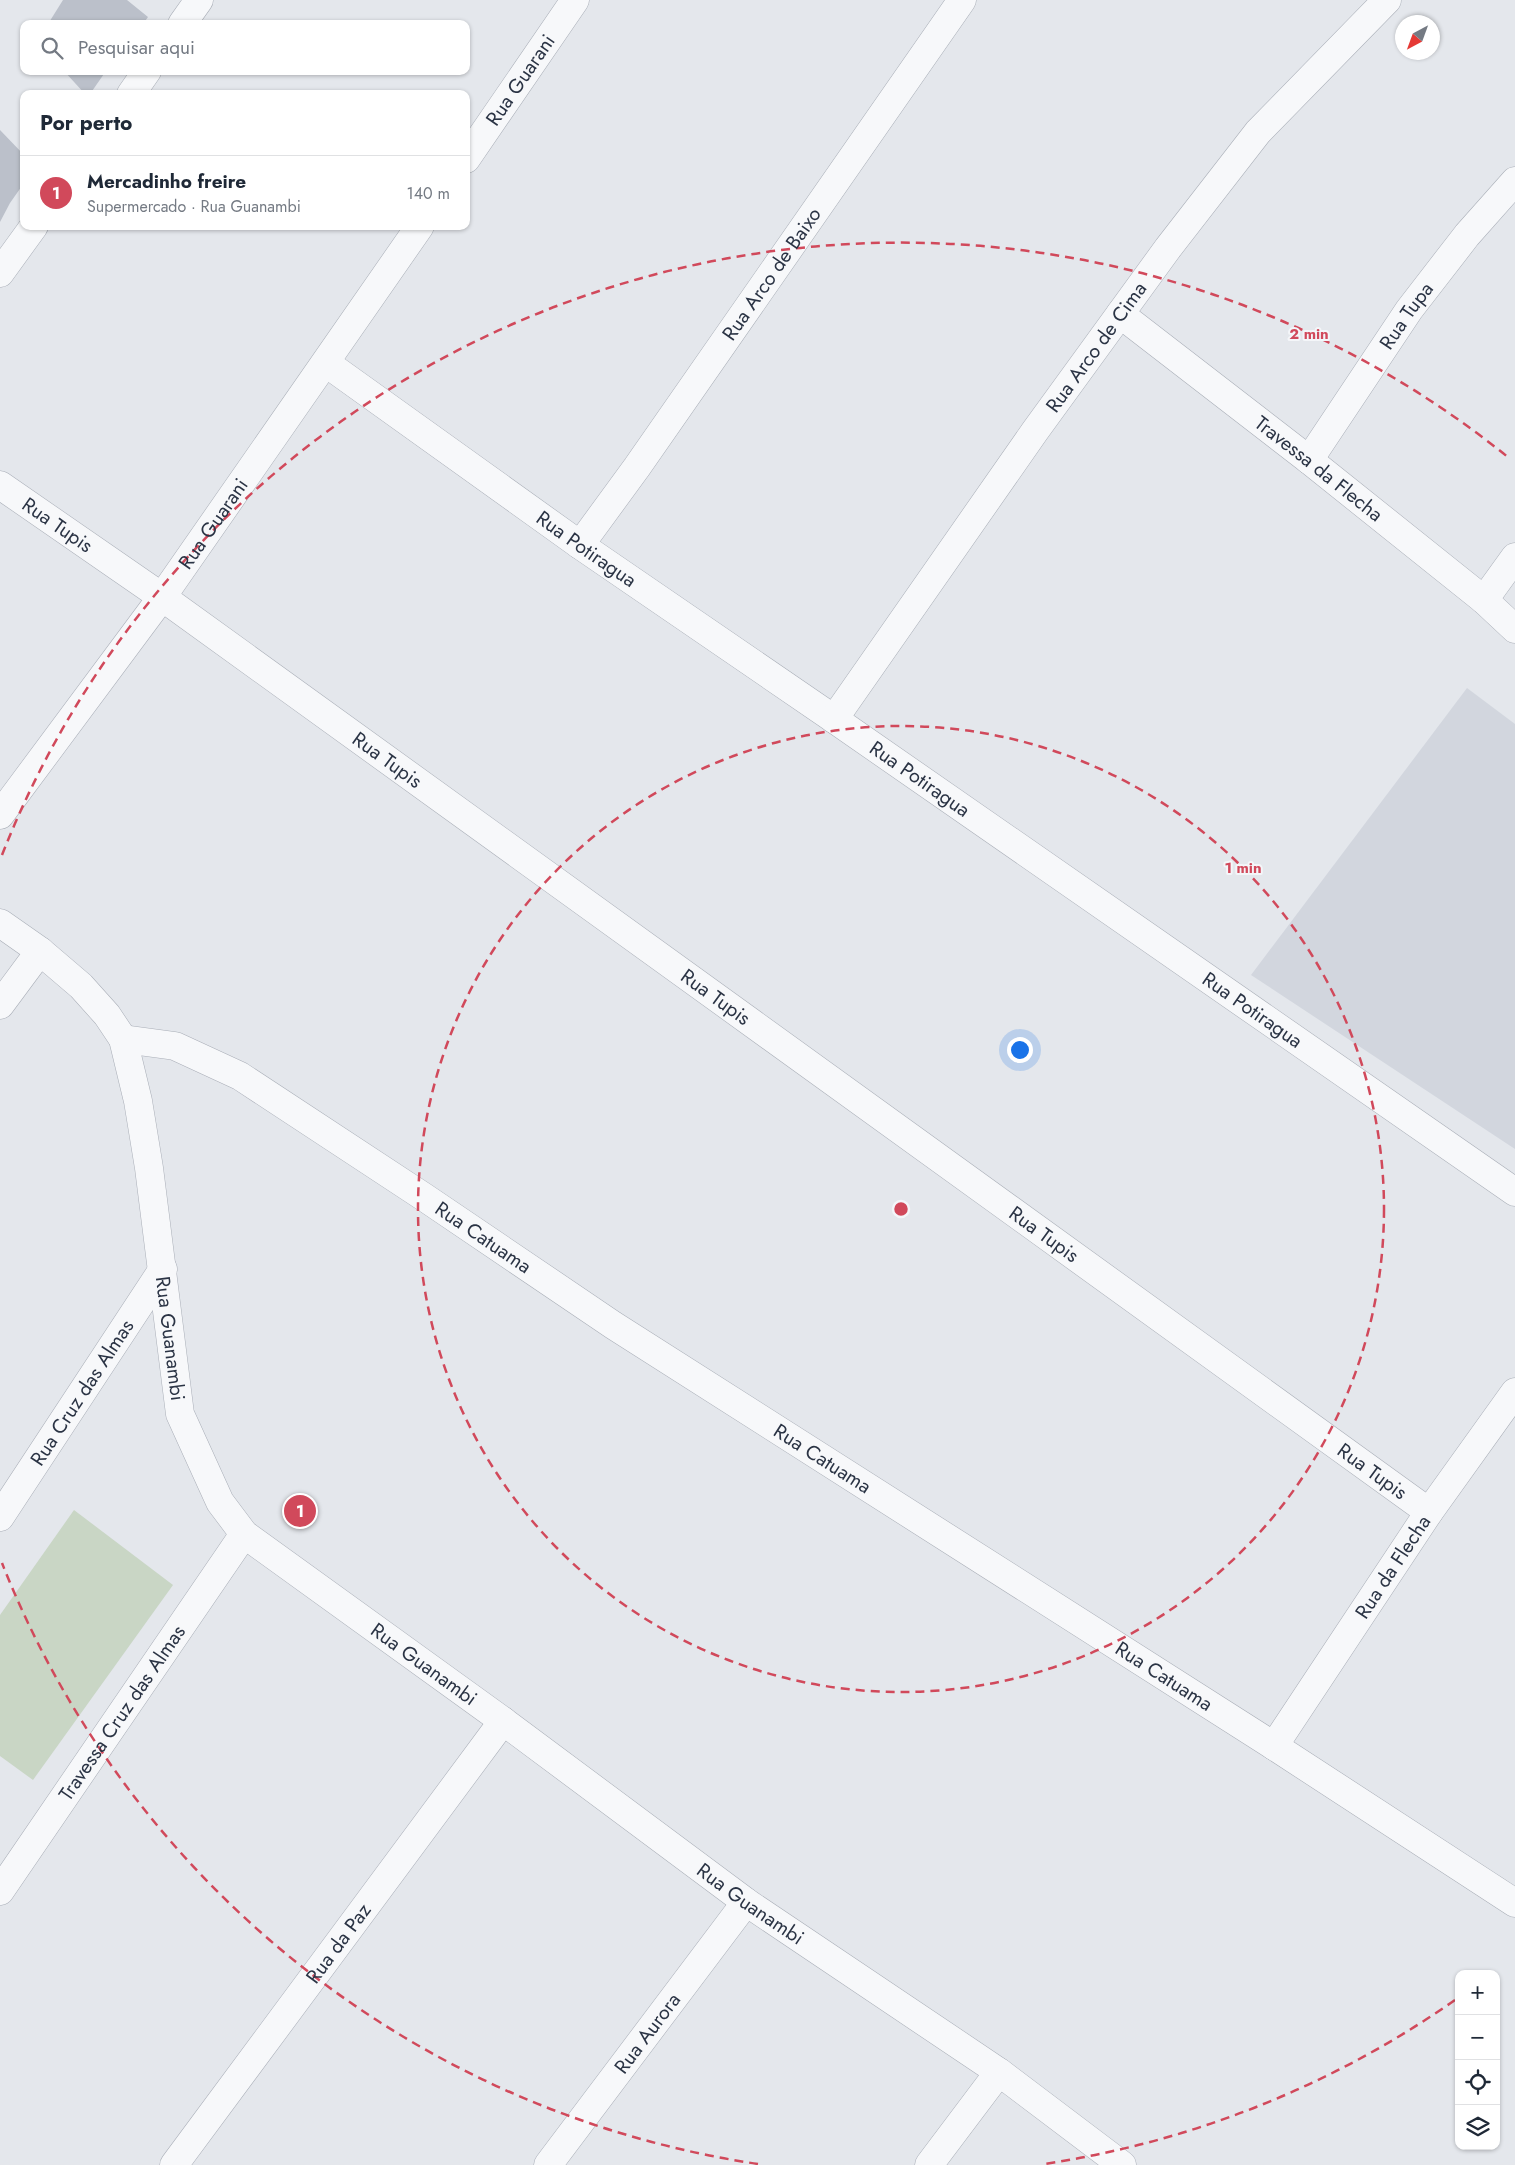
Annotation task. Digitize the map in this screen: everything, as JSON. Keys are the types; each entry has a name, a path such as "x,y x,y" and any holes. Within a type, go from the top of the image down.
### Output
{"street":[{"path":"185,20 199,0"},
{"name":"Rua Guarani","path":"470,153 575,0"},
{"name":"Rua Arco de Baixo","path":"580,546 638,467 962,0"},
{"name":"Rua Arco de Cima","path":"834,719 1035,431 1168,248 1258,132 1387,0"},
{"path":"134,90 144,75"},
{"name":"Rua Tupa","path":"1309,460 1409,310 1467,235 1515,181"},
{"path":"0,273 31,230"},
{"name":"Rua Guarani","path":"0,815 162,597 417,230"},
{"name":"Travessa da Flecha","path":"1120,314 1309,460 1484,600 1515,629"},
{"name":"Rua Potiragua","path":"326,363 580,546 834,719 1515,1192"},
{"name":"Rua Tupis","path":"0,485 162,597 1429,1512"},
{"path":"1484,600 1515,557"},
{"path":"0,923 40,951 0,1005"},
{"name":"Rua Guanambi","path":"40,951 81,986 107,1015 123,1039 138,1100 164,1269 180,1414 220,1502 244,1534 503,1721 746,1902 999,2072 1122,2165"},
{"name":"Rua Catuama","path":"123,1039 175,1046 240,1076 409,1187 613,1325 1514,1900"},
{"name":"Rua Cruz das Almas","path":"0,1517 164,1269"},
{"name":"Rua da Flecha","path":"1274,1746 1429,1512 1515,1392"},
{"name":"Travessa Cruz das Almas","path":"0,1890 244,1534"},
{"name":"Rua da Paz","path":"174,2165 503,1721"},
{"name":"Rua Aurora","path":"548,2165 746,1902"},
{"path":"929,2165 999,2072"}],"shaded area":[{"path":"1467,688 1515,724 1515,1149 1251,975"}],"green space":[{"path":"74,1510 173,1585 33,1780 0,1756 0,1615"}],"building":[{"path":"63,0 127,0 148,17 146,20 50,20"},
{"path":"68,75 103,75 93,90 81,90"},
{"path":"0,130 20,151 20,189 0,222"}],"place":[{"name":"Mercadinho freire","path":"300,1511"}]}
